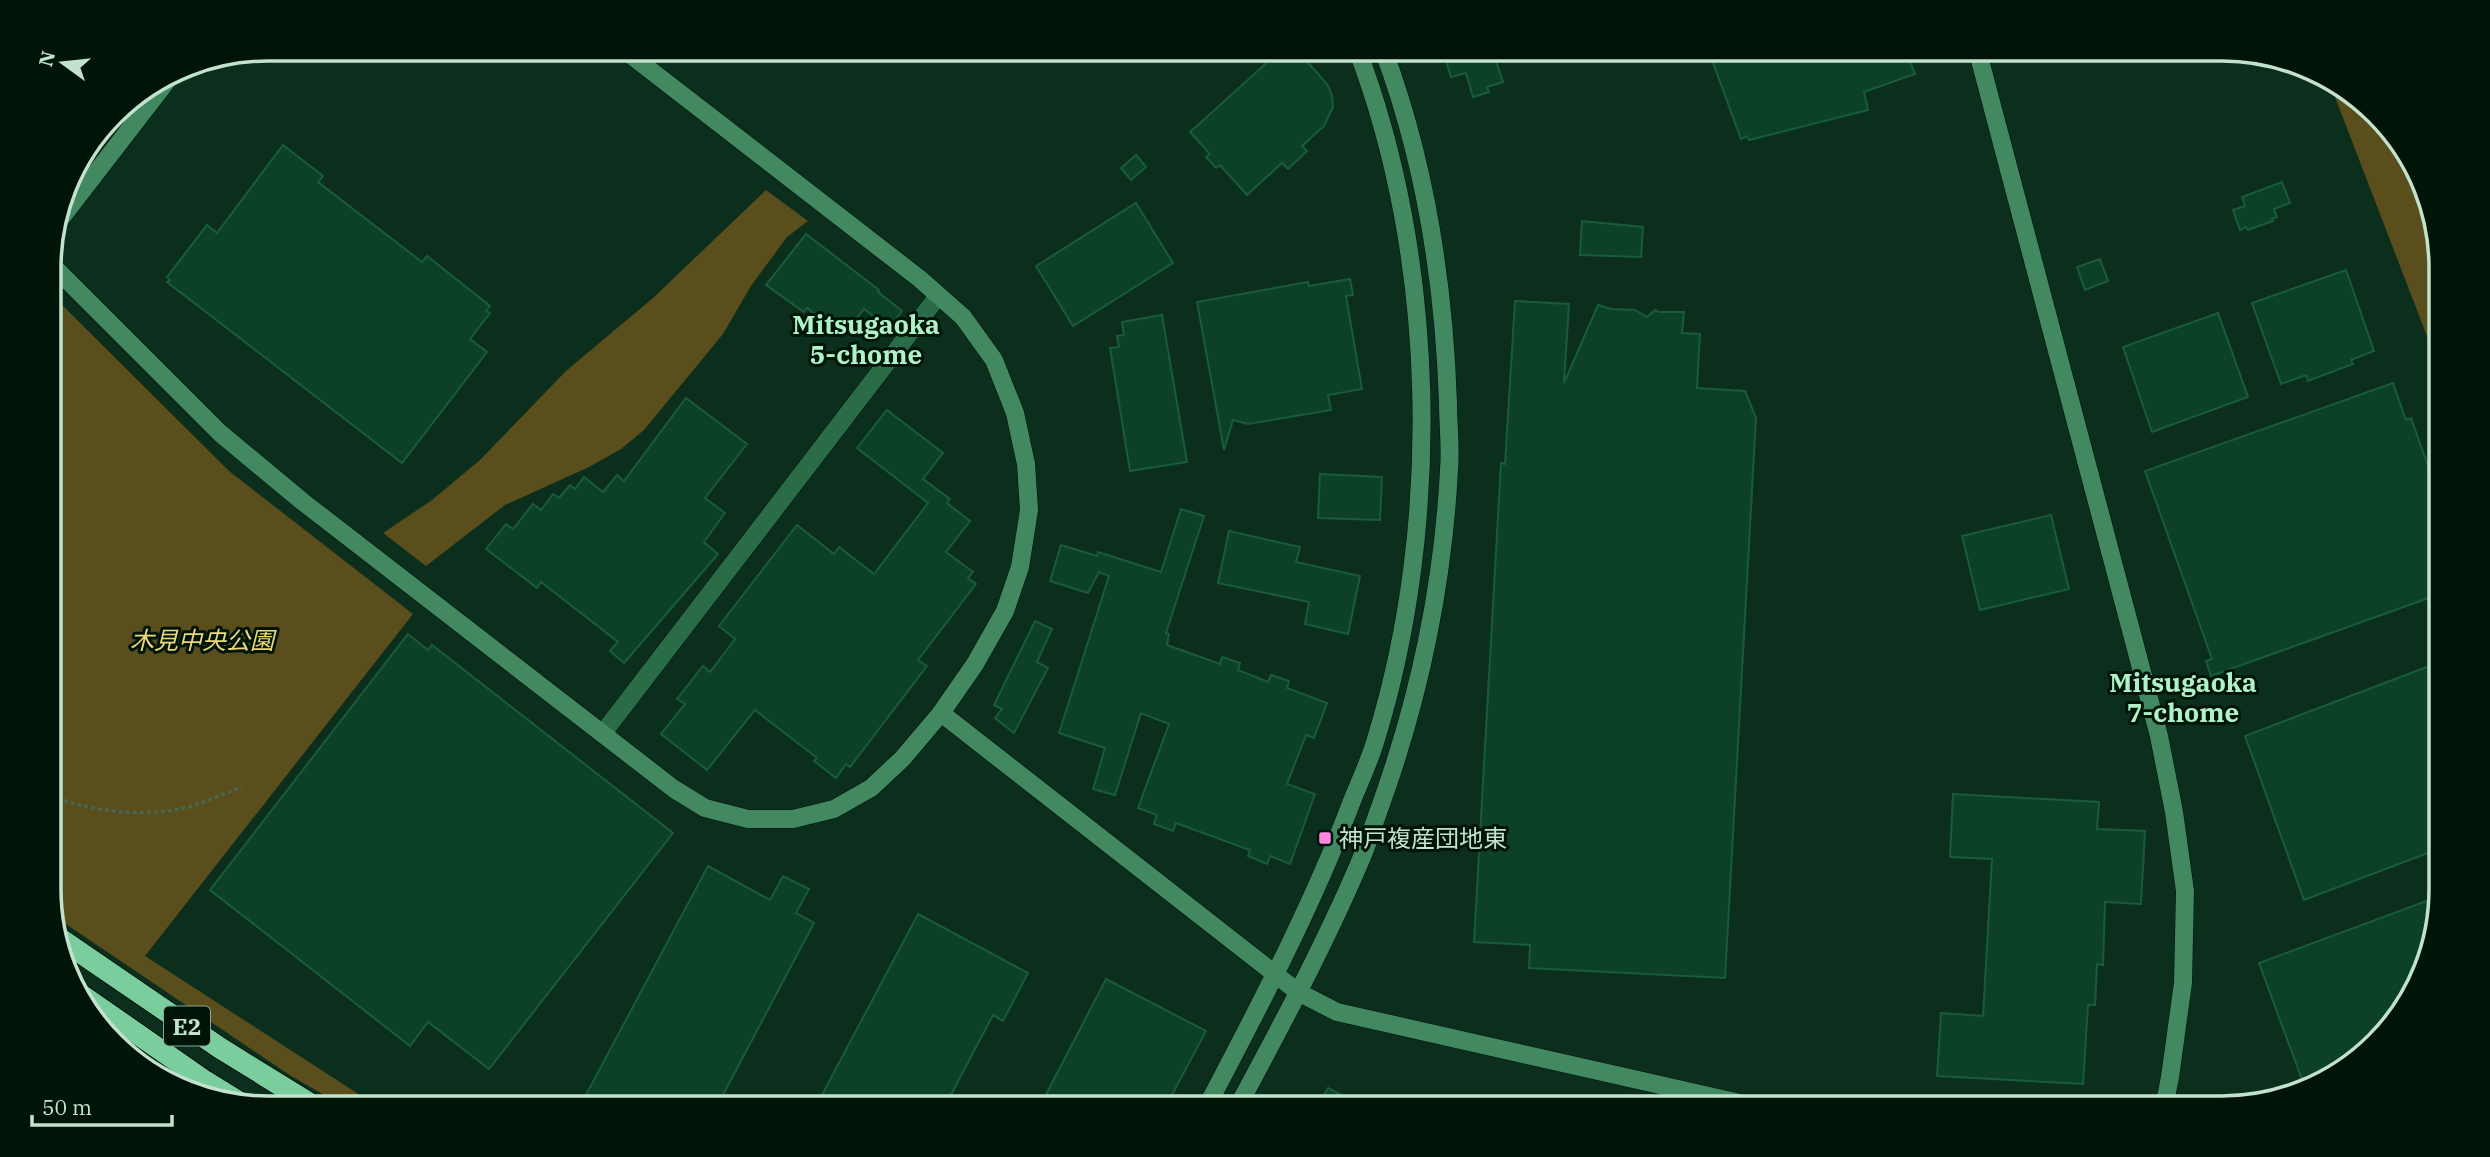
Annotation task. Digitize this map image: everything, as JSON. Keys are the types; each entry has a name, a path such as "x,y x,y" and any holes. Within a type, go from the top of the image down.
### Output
{"highway":[{"name":"E2","path":"69,945 220,1048 298,1096"},
{"name":"E2","path":"99,1007 220,1090"}],"street":[{"path":"1213,1096 1276,974 1336,844 1376,740 1399,647 1414,557 1422,464 1421,351 1411,267 1391,159 1361,61"},
{"path":"1244,1096 1298,992 1360,862 1400,750 1424,653 1440,563 1448,482 1446,349 1436,261 1416,157 1387,61"},
{"path":"1979,61 2159,736 2174,812 2185,891 2183,983 2167,1095"},
{"path":"62,275 220,433 303,502 674,789 705,808 748,819 793,819 834,809 871,789 902,759 941,713 975,664 1005,611 1020,567 1029,510 1026,464 1015,413 994,360 962,317 639,62"},
{"path":"72,204 157,94"},
{"path":"603,733 938,296"},
{"path":"941,713 1298,992 1337,1012 1706,1095"}],"path":[{"path":"61,799 102,811 139,813 181,808 242,788"}],"green space":[{"path":"2334,95 2368,122 2386,142 2413,189 2427,241 2429,341"},
{"path":"766,190 808,221 787,237 751,286 723,334 644,430 621,449 589,467 505,505 426,566 383,533 432,500 480,460 566,371 653,298"},
{"name":"木見中央公園","path":"62,305 229,471 413,614 145,956 361,1096 326,1096 291,1076 64,923 61,889"}],"building":[{"path":"1268,61 1307,61 1327,84 1332,95 1333,107 1324,126 1302,146 1307,151 1288,169 1282,163 1247,195 1220,165 1216,168 1206,157 1210,154 1190,132"},
{"path":"1446,61 1496,61 1503,82 1487,87 1489,92 1473,97 1466,73 1451,77"},
{"path":"1712,61 1910,61 1915,74 1864,92 1868,110 1749,140 1747,136 1741,139"},
{"path":"283,145 323,176 318,182 422,262 427,256 490,306 486,311 490,313 470,339 487,352 402,463 167,282 170,280 167,277 207,225 217,233"},
{"path":"1136,155 1146,167 1131,180 1121,168"},
{"path":"2282,182 2290,203 2274,209 2277,217 2272,219 2273,221 2248,230 2246,227 2240,230 2233,210 2245,206 2242,197"},
{"path":"1136,203 1173,263 1073,326 1036,266"},
{"path":"1582,221 1643,227 1641,257 1580,255"},
{"path":"806,234 902,311 889,328 864,309 843,336 807,308 804,312 766,285"},
{"path":"2100,259 2108,281 2085,290 2077,267"},
{"path":"2346,270 2374,351 2351,360 2353,364 2308,381 2306,375 2281,384 2252,303"},
{"path":"1350,279 1353,295 1346,296 1362,389 1328,395 1331,410 1248,424 1233,420 1224,450 1197,302 1308,282 1309,286"},
{"path":"1515,301 1569,304 1564,383 1598,305 1611,309 1635,310 1647,317 1655,310 1684,312 1682,333 1700,334 1697,388 1745,391 1756,418 1725,978 1529,968 1530,945 1474,942 1501,463 1505,464"},
{"path":"2218,313 2248,397 2152,432 2123,347"},
{"path":"1162,315 1187,462 1130,471 1110,348 1119,347 1117,336 1124,335 1122,322"},
{"path":"2393,383 2406,420 2411,418 2429,469 2429,598 2211,676 2206,661 2212,659 2145,471"},
{"path":"686,398 747,444 705,498 725,513 704,542 718,554 624,663 610,651 618,642 541,582 537,588 486,549 506,524 513,529 533,504 541,510 553,494 559,498 570,485 575,489 584,477 603,492 617,475 624,481"},
{"path":"887,410 943,453 923,479 950,499 947,503 970,521 946,552 973,572 968,578 976,584 918,660 927,666 850,767 846,764 836,778 814,761 817,758 755,710 707,770 661,734 685,704 677,699 703,666 710,672 735,639 719,626 797,525 834,554 839,547 874,574 928,503 857,448"},
{"path":"1320,474 1382,477 1380,520 1318,518"},
{"path":"1181,509 1204,516 1166,633 1169,634 1167,645 1220,664 1222,657 1240,663 1238,670 1268,682 1271,675 1289,681 1287,688 1327,703 1314,738 1306,735 1287,784 1315,794 1290,864 1270,856 1267,864 1248,856 1250,850 1176,823 1173,831 1154,824 1157,815 1138,808 1169,724 1141,713 1115,795 1093,789 1105,748 1059,733 1109,576 1099,572 1088,593 1050,581 1061,545 1097,556 1098,552 1161,572"},
{"path":"2051,515 2069,589 1980,610 1962,536"},
{"path":"1229,531 1300,547 1296,562 1360,576 1348,634 1305,624 1309,602 1218,583"},
{"path":"1035,621 1052,629 1037,662 1048,668 1014,733 995,718 1002,709 994,705"},
{"path":"408,634 428,650 432,645 673,833 489,1069 428,1022 410,1046 210,890"},
{"path":"2429,666 2429,853 2304,900 2245,736"},
{"path":"1953,794 2099,802 2097,829 2145,831 2141,904 2105,902 2103,965 2097,964 2095,1005 2088,1005 2083,1084 1937,1076 1941,1013 1983,1016 1992,859 1950,857"},
{"path":"708,866 770,900 783,876 809,889 796,913 814,923 722,1096 585,1096"},
{"path":"2428,900 2425,929 2413,968 2386,1015 2348,1053 2302,1079 2259,963"},
{"path":"918,914 1028,973 1003,1021 993,1015 951,1096 822,1096"},
{"path":"1106,979 1206,1031 1172,1096 1045,1096"},
{"path":"1328,1088 1342,1095 1324,1095"}],"place":[{"name":"神戸複産団地東","path":"1325,838"}],"district":[{"name":"Mitsugaoka 5-chome","path":"866,339"},
{"name":"Mitsugaoka 7-chome","path":"2183,697"}]}
